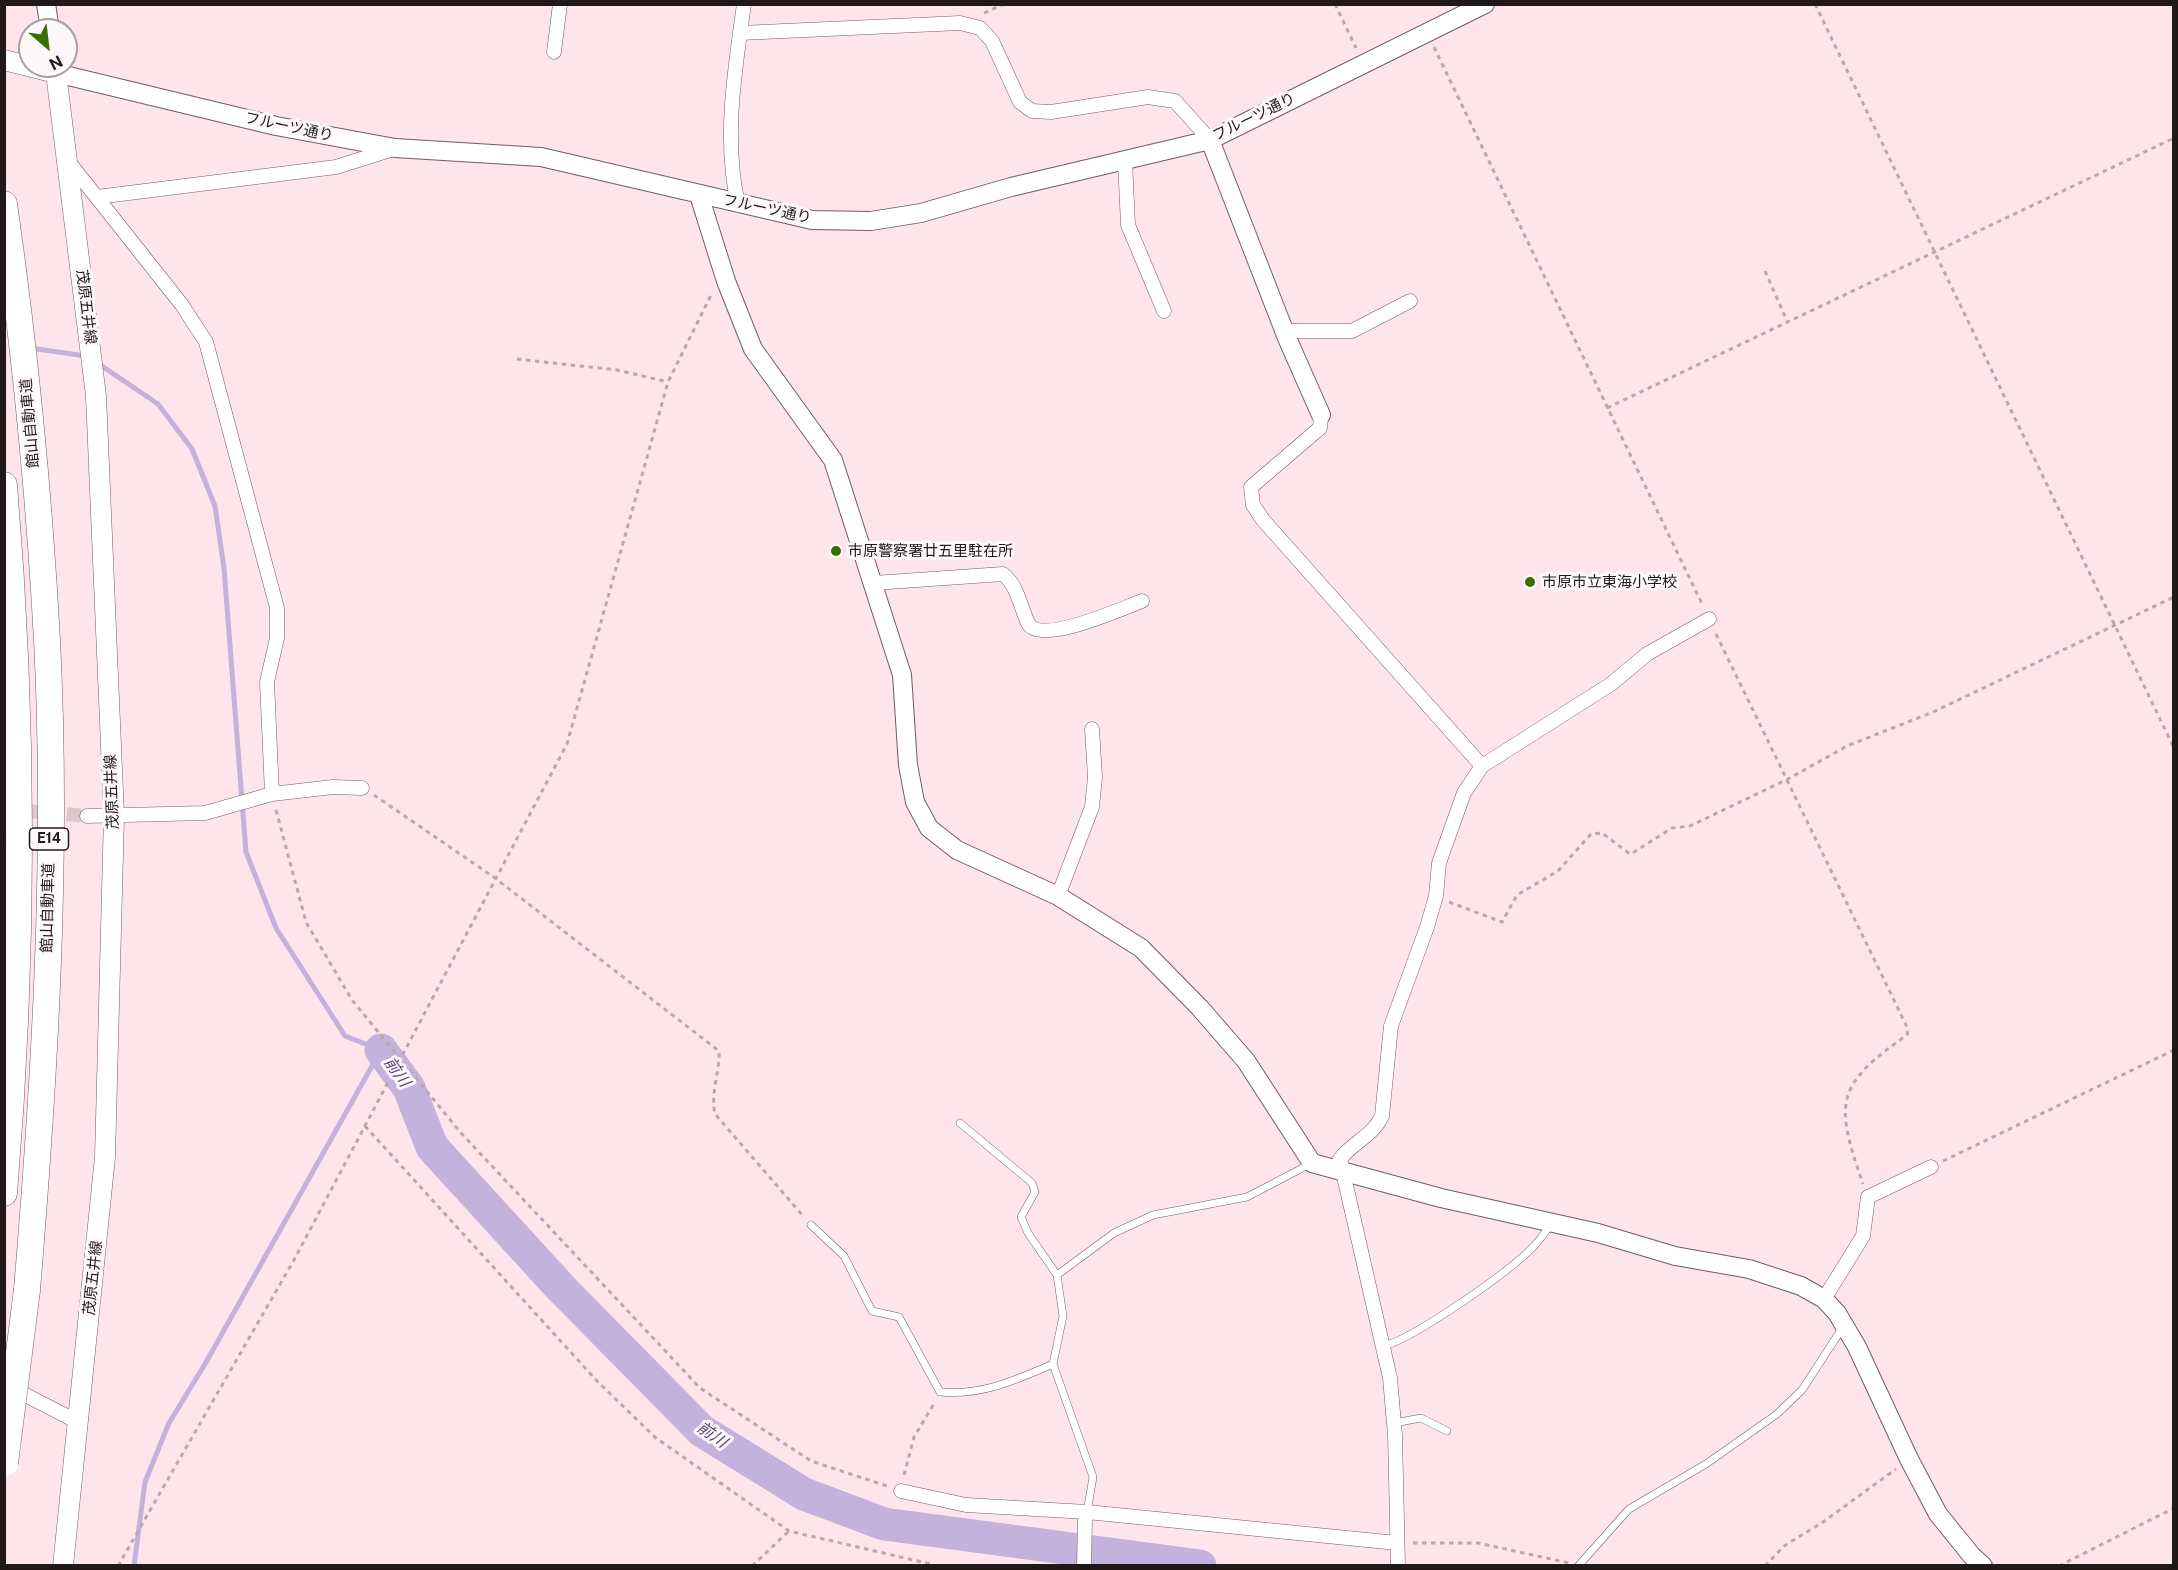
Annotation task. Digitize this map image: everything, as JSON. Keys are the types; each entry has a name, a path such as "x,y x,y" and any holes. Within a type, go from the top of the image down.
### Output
{"highway":[{"name":"館山自動車道","path":"4,204 27,388 46,631 50,783 45,1056 27,1290 4,1469"},
{"name":"館山自動車道","path":"4,485 15,646 18,914 4,1192"}],"main road":[{"name":"茂原五井線","path":"57,78 96,396 114,816 105,1157 63,1566"}],"street":[{"path":"554,52 561,4"},
{"path":"738,204 732,177 732,126 744,4"},
{"name":"フルーツ通り","path":"78,75 276,126 395,148 541,158 812,220 871,221 921,213 1011,187 1210,140 1485,4"},
{"path":"740,33 960,23 980,28 992,41 1020,102 1032,111 1051,111 1148,97 1175,101 1210,140 1284,331 1321,415 1320,428 1251,487 1252,504 1263,520 1482,766"},
{"path":"97,197 336,167 395,148"},
{"path":"67,159 182,304 206,342 277,608 278,638 267,682 272,794"},
{"path":"1125,160 1128,225 1164,311"},
{"path":"699,195 726,281 753,349 833,460 902,675 908,765 915,802 929,828 957,850 1058,896 1141,948 1200,1008 1246,1061 1312,1163 1441,1198 1598,1233 1675,1256 1749,1269 1801,1286 1824,1299 1857,1347 1909,1459 1938,1514 1983,1566"},
{"path":"1284,331 1352,331 1410,301"},
{"path":"874,583 1003,574 1012,581 1029,626 1037,631 1058,631 1142,601"},
{"path":"1398,1566 1394,1423 1384,1346 1341,1159 1348,1149 1377,1128 1382,1116 1391,1026 1436,896 1439,863 1447,836 1464,793 1482,766 1611,684 1647,654 1709,619"},
{"path":"1058,896 1092,807 1095,777 1092,729"},
{"path":"87,816 205,813 272,794 333,787 362,788"},
{"path":"1824,1299 1863,1236 1868,1197 1931,1167"},
{"path":"4,1384 78,1422"},
{"path":"901,1491 966,1505 1397,1543"},
{"path":"1084,1566 1086,1515"}],"lane":[{"path":"960,1123 1032,1183 1035,1192 1021,1217 1028,1233 1058,1275 1063,1316 1053,1364 1093,1477 1086,1515"},
{"path":"1058,1275 1114,1233 1153,1215 1247,1197 1312,1163"},
{"path":"1384,1346 1440,1316 1497,1275 1533,1247 1552,1222"},
{"path":"811,1225 844,1256 872,1311 899,1317 940,1392 962,1394 1009,1383 1053,1364"},
{"path":"1579,1565 1629,1509 1706,1464 1777,1414 1802,1389 1844,1325"},
{"path":"1394,1423 1421,1418 1448,1431"}],"path":[{"path":"1335,4 1363,63"},
{"path":"1815,4 1933,254 2174,748"},
{"path":"1427,32 1908,1029 1907,1035 1858,1075 1849,1092 1844,1114 1846,1136 1868,1197"},
{"path":"1607,408 2174,138"},
{"path":"1765,271 1788,323"},
{"path":"118,1566 294,1260 567,744 668,382 709,297 726,281"},
{"path":"516,358 617,370 668,382"},
{"path":"1436,896 1502,922 1517,895 1558,871 1591,834 1602,833 1630,854 1672,828 1690,826 1788,779 1847,746 1933,712 2174,597"},
{"path":"362,788 383,800 495,878 719,1051 720,1067 713,1103 716,1114 811,1225"},
{"path":"272,794 306,922 352,1000 461,1133 700,1388 811,1461 901,1491 914,1437 940,1392"},
{"path":"1931,1167 2174,1050"},
{"path":"365,1126 597,1381 656,1438 789,1531 939,1566"},
{"path":"1765,1566 1784,1546 1823,1522 1909,1459"},
{"path":"2059,1566 2174,1508"},
{"path":"752,1566 789,1531"},
{"path":"1397,1543 1478,1543 1579,1565"}],"waterway":[{"path":"30,348 86,356"},
{"path":"96,362 158,404 192,449 215,506 224,568 246,852 276,928 345,1036 381,1050 205,1364 169,1423 145,1482 134,1566"},
{"name":"前川","path":"381,1050 409,1088 432,1147 561,1288 702,1431 804,1494 884,1524 1200,1566"}],"tunnel":[{"path":"4,809 87,816"}],"place":[{"name":"市原警察署廿五里駐在所","path":"836,551"},
{"name":"市原市立東海小学校","path":"1530,582"}]}
